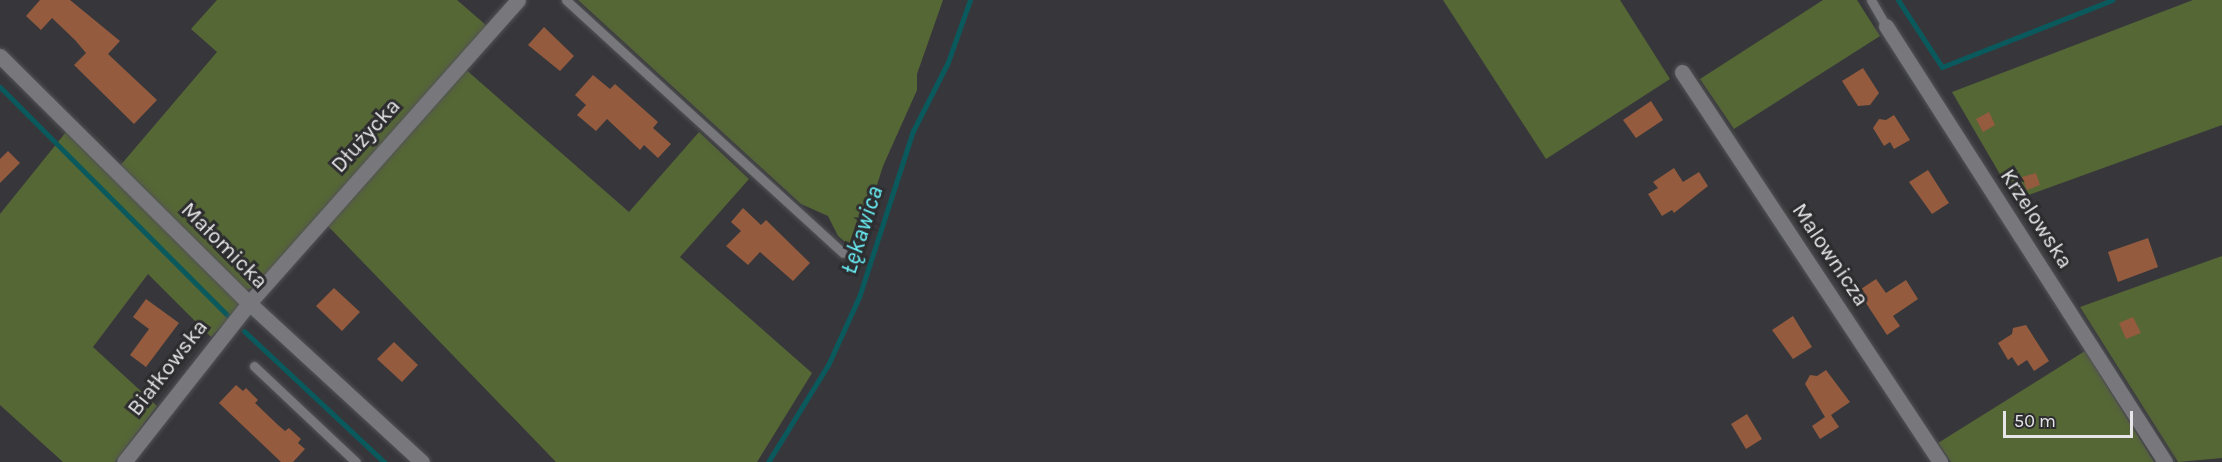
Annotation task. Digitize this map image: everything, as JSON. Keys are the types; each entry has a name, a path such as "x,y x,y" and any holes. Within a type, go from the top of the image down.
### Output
{"street":[{"name":"Dłużycka","path":"249,303 518,0"},
{"name":"Krzelowska","path":"1886,26 2165,462"},
{"name":"Małomicka","path":"0,56 249,303 422,462"},
{"name":"Malownicza","path":"1682,72 1940,462"},
{"name":"Białkowska","path":"124,462 249,303"}],"lane":[{"path":"566,0 843,253"},
{"name":"Krzelowska","path":"1871,0 1886,26"},
{"path":"254,366 356,462"}],"green space":[{"path":"217,0 457,0 487,26 256,287 246,290 119,167 217,52 191,29"},
{"path":"578,0 943,0 917,74 917,90 883,166 856,251 838,236 828,216 801,204"},
{"path":"1443,0 1620,0 1670,79 1546,159"},
{"path":"1823,0 1857,0 1880,36 1734,129 1700,79"},
{"path":"2193,0 2222,0 2222,125 2015,200 1952,92"},
{"path":"464,68 629,212 699,132 749,179 680,257 812,373 757,462 556,462 327,225"},
{"path":"66,132 242,306 211,337 148,274 93,347 157,406 115,462 63,462 0,405 0,214"},
{"path":"2222,256 2222,458 2178,462 2080,307"},
{"path":"2085,351 2154,462 1951,462 1938,443"}],"building":[{"path":"40,0 70,0 120,41 108,54 157,100 134,124 74,65 86,53 75,40 52,18 41,30 26,16"},
{"path":"544,27 574,56 560,71 528,45"},
{"path":"1863,68 1879,93 1870,105 1858,106 1842,81"},
{"path":"593,75 610,89 615,84 658,122 653,128 671,144 658,158 644,145 640,150 607,119 596,131 577,115 586,105 575,95"},
{"path":"1651,101 1663,120 1636,138 1623,120"},
{"path":"1989,112 1995,125 1983,132 1976,119"},
{"path":"1894,115 1910,140 1894,149 1890,142 1884,146 1873,128 1879,119 1886,120"},
{"path":"8,151 20,163 0,183 0,159"},
{"path":"1674,168 1683,182 1699,172 1708,186 1674,213 1672,210 1662,216 1648,194 1658,188 1653,182"},
{"path":"1928,170 1949,203 1932,214 1909,182"},
{"path":"2036,173 2040,185 2027,190 2022,177"},
{"path":"743,208 761,225 766,220 810,263 793,281 760,252 748,265 726,246 741,231 731,222"},
{"path":"2148,238 2158,267 2118,282 2108,252"},
{"path":"1876,279 1886,293 1906,280 1918,299 1893,316 1900,326 1887,335 1858,291"},
{"path":"334,288 360,312 342,331 316,306"},
{"path":"146,299 179,323 146,367 130,355 149,329 133,317"},
{"path":"1793,316 1812,347 1793,359 1772,330"},
{"path":"2133,317 2141,333 2126,339 2119,323"},
{"path":"2026,325 2049,361 2034,371 2027,360 2018,366 2012,357 2008,360 1998,343 2012,334 2013,328"},
{"path":"394,342 418,365 402,382 377,359"},
{"path":"1826,370 1850,402 1831,415 1839,427 1820,439 1812,426 1825,417 1805,384 1810,375 1817,376"},
{"path":"236,385 243,391 246,388 258,400 255,403 278,425 285,431 289,428 301,439 298,443 305,449 293,462 281,462 219,403"},
{"path":"1747,414 1762,439 1746,449 1731,424"}],"waterway":[{"name":"Łękawica","path":"768,462 828,365 859,297 913,131 948,62 970,0"},
{"path":"1898,0 1942,67 2112,0"},
{"path":"0,87 228,316"},
{"path":"244,331 384,462"}]}
